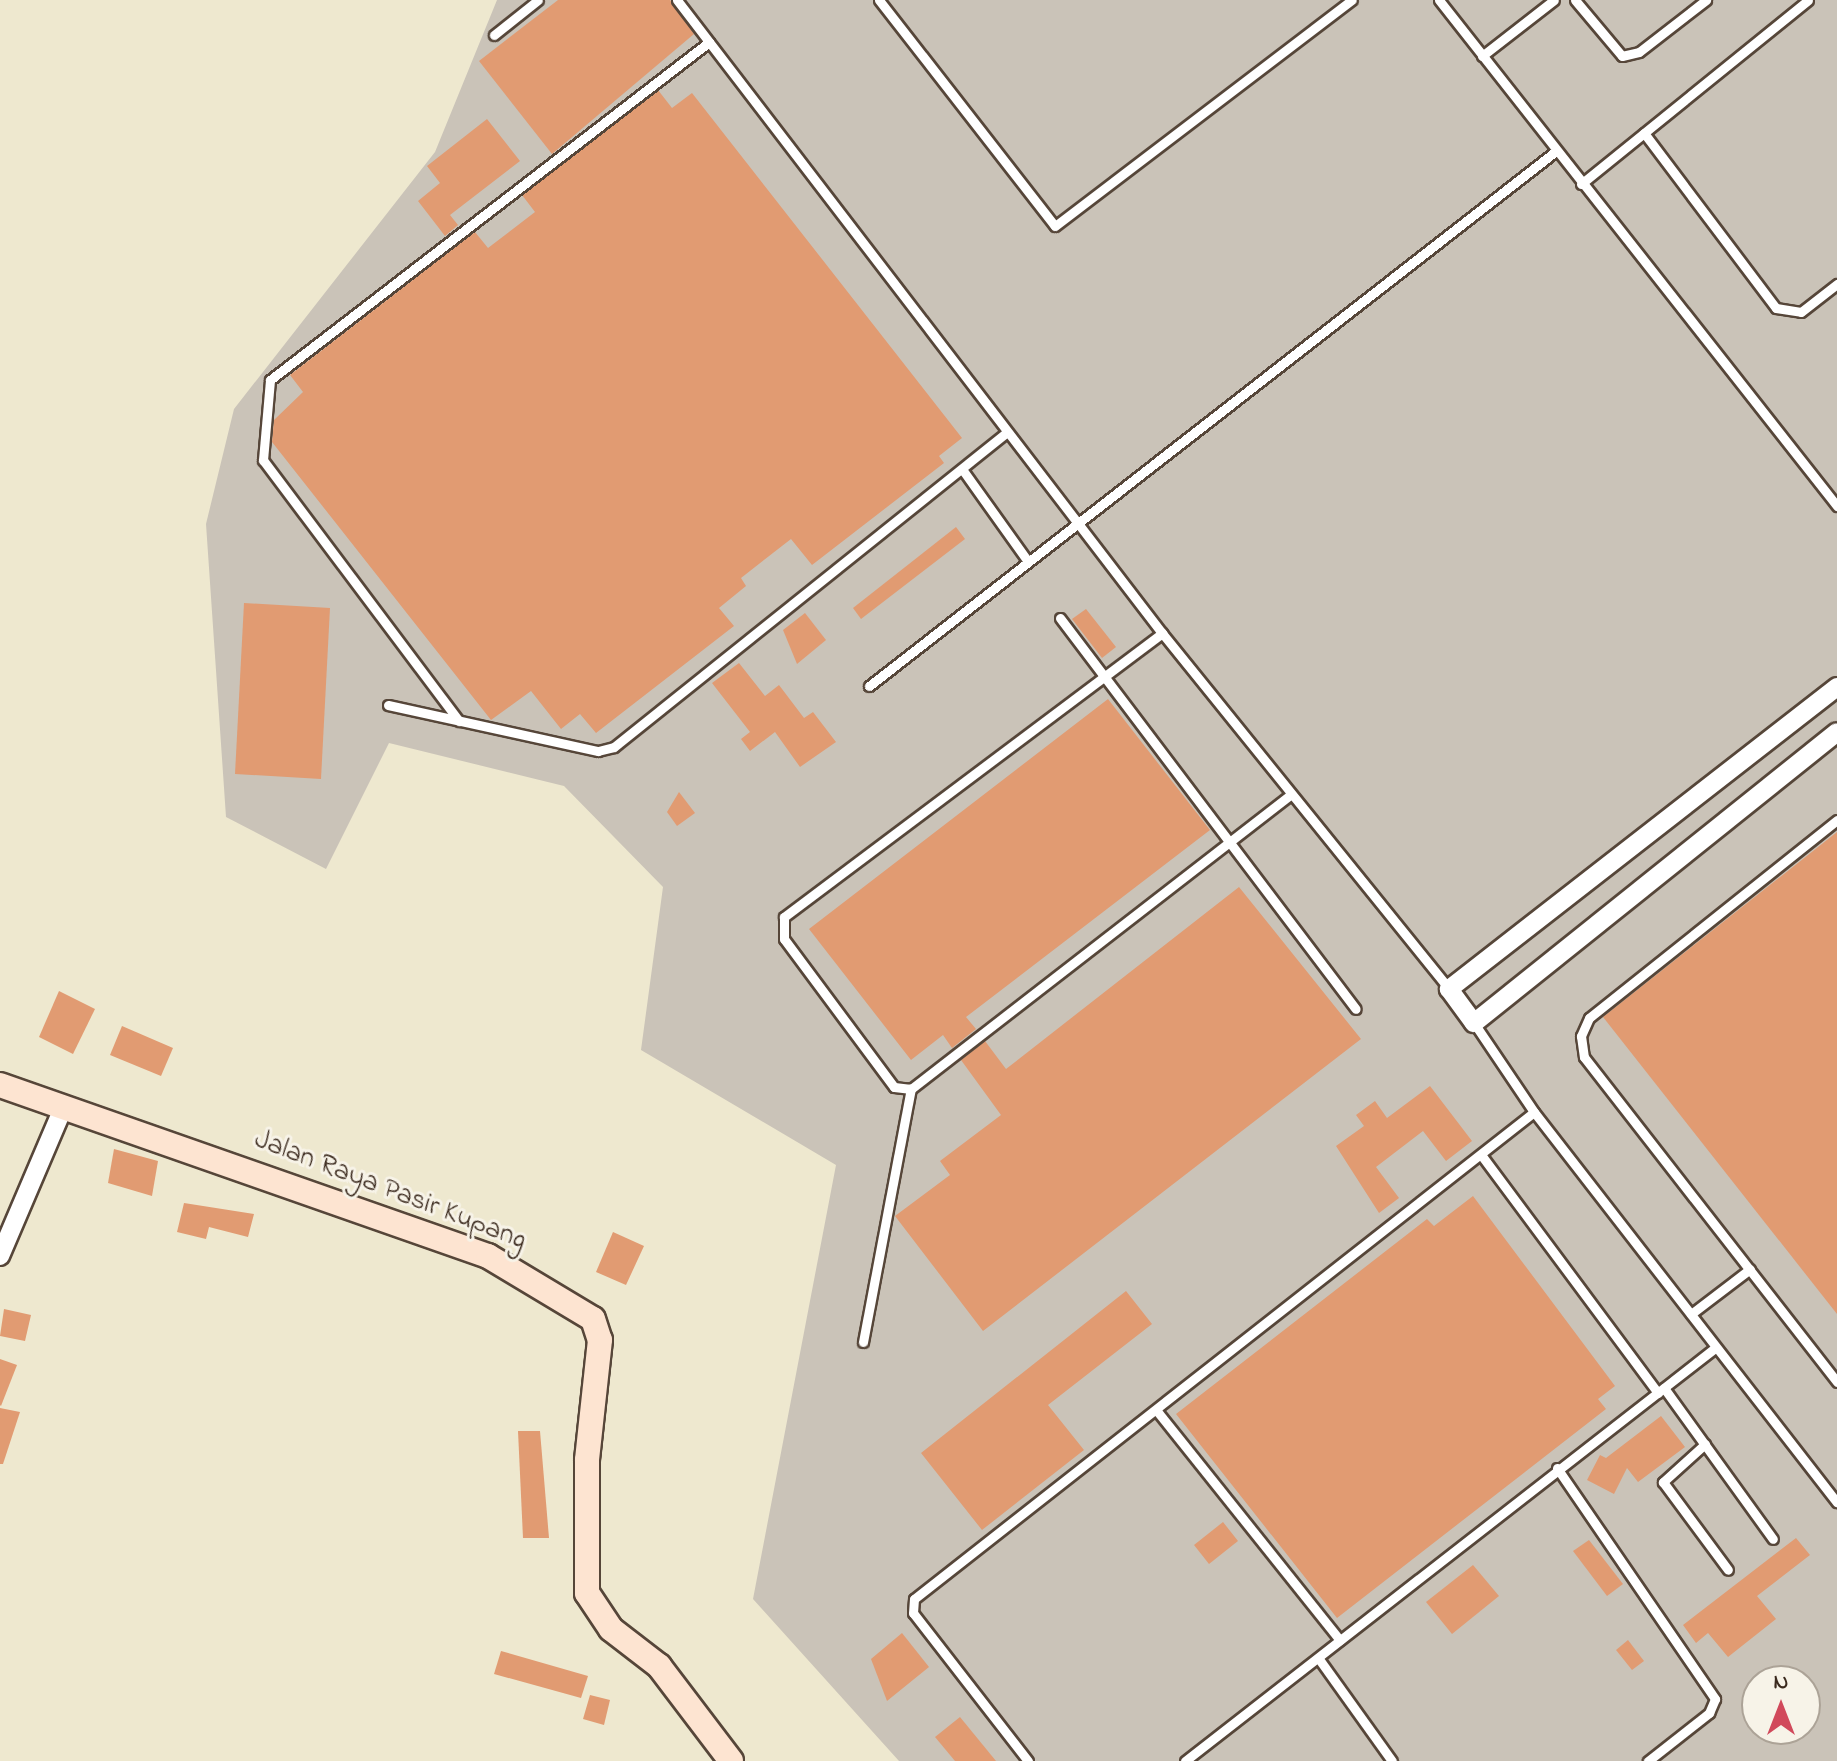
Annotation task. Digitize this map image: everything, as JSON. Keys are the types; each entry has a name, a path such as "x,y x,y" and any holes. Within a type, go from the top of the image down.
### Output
{"street":[{"path":"1837,687 1449,989 1474,1023 1837,732"},
{"name":"Jalan Raya Pasir Kupang","path":"0,1085 488,1256 593,1319 600,1340 587,1460 587,1593 611,1629 659,1666 731,1761"},
{"path":"0,1256 63,1108"}],"lane":[{"path":"494,35 538,0"},
{"path":"677,0 1162,633 1449,989"},
{"path":"879,0 1055,226 1349,1"},
{"path":"1439,0 1837,506"},
{"path":"1482,56 1554,0"},
{"path":"1575,0 1622,56 1639,52 1706,0"},
{"path":"1581,184 1808,0"},
{"path":"459,721 263,460 270,380 709,42"},
{"path":"1644,133 1776,308 1801,312 1837,284"},
{"path":"869,686 1077,520 1556,151"},
{"path":"388,705 598,751 614,747 1006,433"},
{"path":"962,469 1027,560"},
{"path":"1060,618 1104,679 1234,843 1356,1009"},
{"path":"911,1089 894,1087 784,939 784,917 1162,633"},
{"path":"863,1342 911,1089 1234,843 1291,794"},
{"path":"1837,820 1589,1018 1581,1036 1584,1057 1837,1382"},
{"path":"1474,1023 1534,1112 1837,1502"},
{"path":"1028,1761 911,1606 1534,1112"},
{"path":"1482,1156 1705,1444 1773,1539"},
{"path":"1691,1314 1750,1269"},
{"path":"1185,1761 1319,1659 1557,1468 1715,1348"},
{"path":"1157,1411 1340,1640"},
{"path":"1705,1444 1663,1482 1728,1570"},
{"path":"1557,1468 1715,1699 1709,1713 1648,1761"},
{"path":"1319,1659 1392,1761"}],"shaded area":[{"path":"497,0 1837,0 1837,1761 899,1761 753,1599 836,1165 641,1050 663,887 564,786 389,743 326,869 226,817 206,524 234,409 435,152"}],"building":[{"path":"558,0 670,0 694,34 552,154 479,61"},
{"path":"658,90 672,108 692,93 962,438 939,456 944,463 812,565 791,539 741,578 746,586 719,608 734,626 596,733 580,714 561,729 531,691 491,720 272,442 274,420 303,392 290,375 475,232 488,248 535,212 522,195"},
{"path":"487,119 520,161 450,215 458,225 445,236 418,201 440,183 427,166"},
{"path":"956,527 965,539 861,619 853,608"},
{"path":"244,603 330,608 321,779 235,774"},
{"path":"1086,609 1116,647 1102,658 1072,619"},
{"path":"805,613 826,640 797,664 783,630"},
{"path":"739,663 765,696 779,685 804,718 813,712 836,742 800,767 775,732 750,751 741,739 750,732 712,683"},
{"path":"1108,699 1210,830 966,1017 976,1029 952,1048 943,1035 911,1060 809,929"},
{"path":"679,792 695,813 677,826 667,812"},
{"path":"1837,832 1837,1314 1603,1017"},
{"path":"1239,887 1361,1039 983,1331 895,1216 950,1175 940,1161 1001,1115 961,1060 985,1041 1006,1069"},
{"path":"59,991 95,1009 73,1054 39,1037"},
{"path":"122,1026 173,1048 161,1076 110,1055"},
{"path":"1430,1086 1472,1141 1446,1161 1423,1131 1376,1167 1399,1198 1379,1213 1336,1146 1364,1126 1356,1115 1375,1101 1387,1118"},
{"path":"114,1149 158,1161 152,1196 108,1183"},
{"path":"1473,1196 1615,1386 1598,1399 1606,1409 1337,1618 1176,1414 1427,1219 1434,1226"},
{"path":"184,1203 254,1214 248,1237 209,1227 206,1239 177,1232"},
{"path":"613,1232 644,1246 626,1285 596,1272"},
{"path":"1126,1291 1152,1324 1048,1405 1084,1450 982,1530 921,1453"},
{"path":"4,1309 31,1315 25,1341 0,1336"},
{"path":"0,1359 17,1365 1,1406 0,1405"},
{"path":"0,1408 20,1412 3,1464 0,1464"},
{"path":"1661,1416 1685,1447 1638,1482 1627,1468 1614,1494 1587,1480 1600,1455 1606,1458"},
{"path":"518,1431 540,1431 549,1538 523,1538"},
{"path":"1223,1522 1238,1541 1209,1564 1194,1545"},
{"path":"1796,1538 1810,1555 1757,1596 1776,1619 1728,1657 1708,1633 1696,1643 1683,1625"},
{"path":"1589,1540 1623,1584 1607,1596 1573,1551"},
{"path":"1473,1565 1499,1596 1452,1634 1426,1602"},
{"path":"902,1633 929,1667 887,1701 871,1659"},
{"path":"1628,1640 1644,1661 1632,1670 1616,1650"},
{"path":"501,1651 588,1676 581,1698 494,1674"},
{"path":"590,1695 610,1700 604,1725 583,1719"},
{"path":"960,1717 996,1761 955,1761 935,1737"}]}
